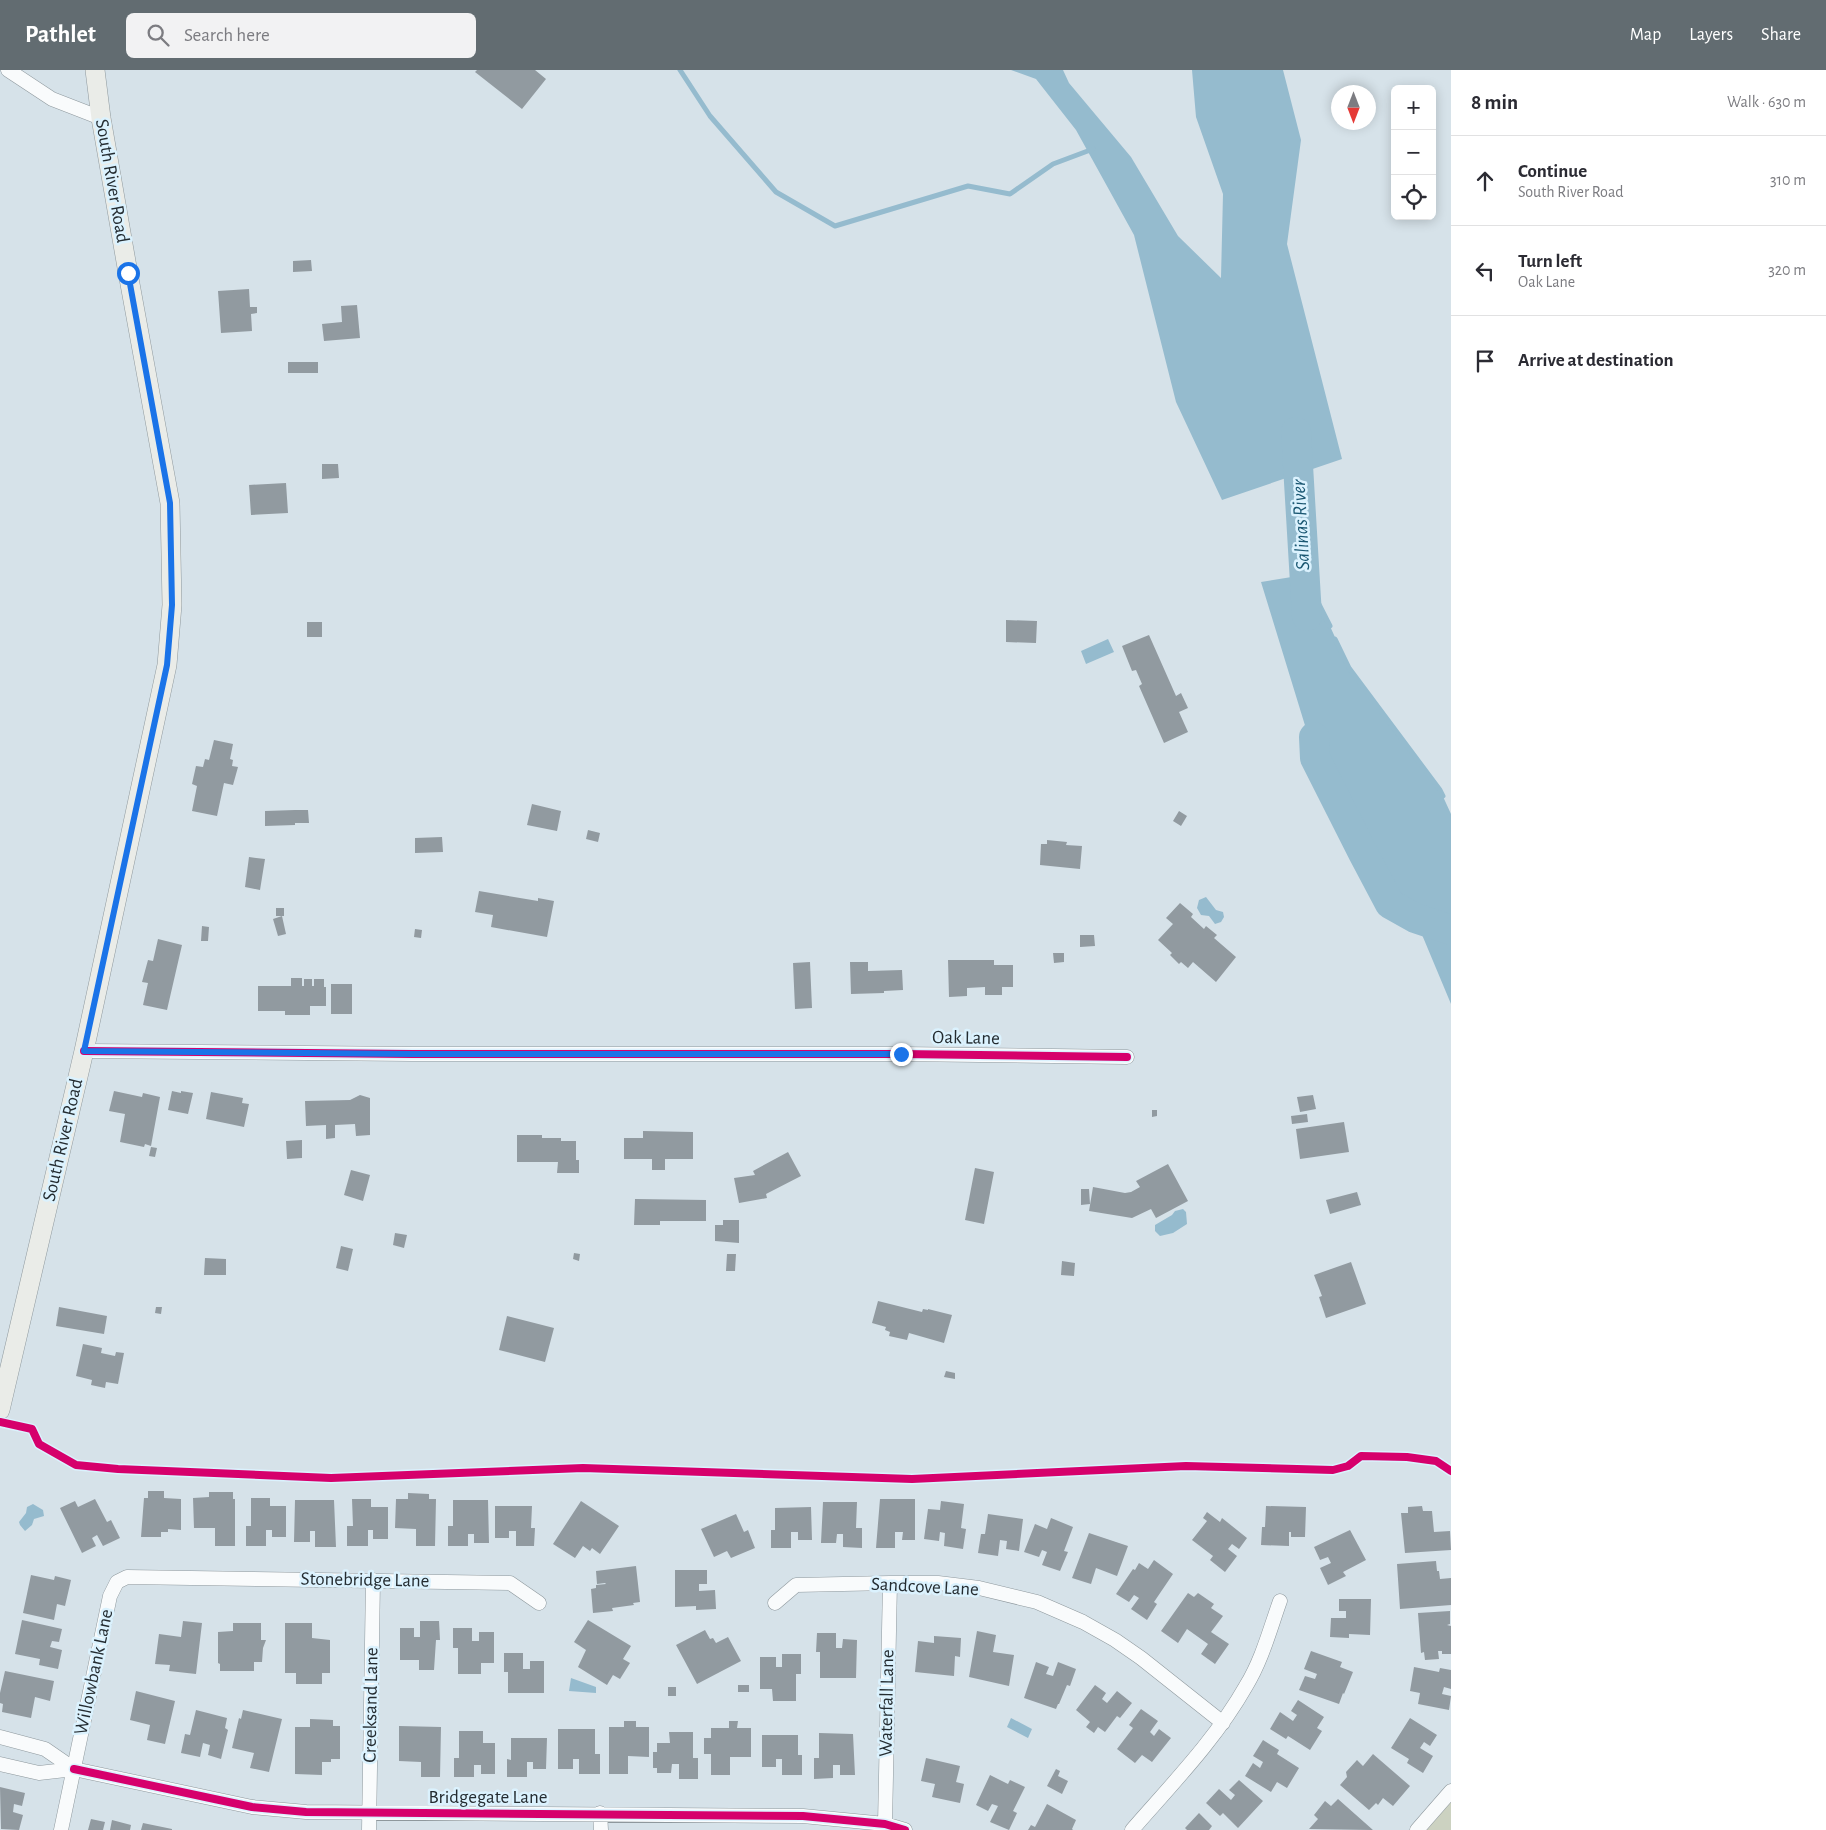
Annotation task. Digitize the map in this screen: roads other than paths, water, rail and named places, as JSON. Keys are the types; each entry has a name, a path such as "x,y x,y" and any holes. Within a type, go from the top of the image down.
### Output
{"main road":[{"name":"South River Road","path":"0,1405 84,1051 167,665 172,605 170,503 101,118 95,70"}],"street":[{"path":"8,70 52,98 101,118"},
{"name":"Oak Lane","path":"84,1051 402,1054 901,1054 1127,1057"},
{"name":"Willowbank Lane","path":"61,1830 110,1596 117,1582 127,1577 184,1578"},
{"name":"Stonebridge Lane","path":"184,1578 510,1583 539,1603"},
{"name":"Creeksand Lane","path":"369,1830 372,1580"},
{"name":"Sandcove Lane","path":"775,1603 796,1584 890,1583 938,1583 980,1588 1037,1602 1083,1622 1115,1640 1141,1658 1223,1723"},
{"name":"Waterfall Lane","path":"885,1824 890,1583"},
{"path":"1132,1830 1223,1723 1247,1685 1262,1653 1280,1601"},
{"name":"Bridgegate Lane","path":"0,1737 45,1749 74,1769"},
{"name":"Bridgegate Lane","path":"0,1764 39,1773 74,1769 252,1807 306,1812 803,1816 885,1824 905,1830"},
{"path":"1417,1830 1451,1791"},
{"path":"600,1813 601,1830"}],"water":[{"path":"1011,70 1063,70 1069,83 1131,157 1178,236 1221,278 1223,194 1196,117 1192,70 1283,70 1301,140 1287,244 1342,459 1222,500 1176,402 1134,235 1076,130 1036,79"},
{"path":"1304,575 1314,591 1349,668 1440,790 1451,814 1451,1004 1415,918 1390,904 1315,758 1261,582"},
{"path":"1108,639 1114,652 1086,664 1081,651"},
{"path":"1206,897 1216,910 1223,912 1224,917 1221,922 1215,924 1209,916 1201,915 1197,908 1199,900"},
{"path":"1183,1209 1186,1212 1187,1224 1173,1233 1160,1236 1155,1231 1155,1225 1172,1215 1175,1211"},
{"path":"33,1504 43,1510 44,1516 34,1519 32,1525 25,1531 19,1522 26,1513 27,1507"},
{"path":"571,1678 596,1687 596,1693 569,1691"},
{"path":"1011,1718 1032,1729 1028,1738 1007,1727"}],"waterway":[{"path":"680,70 710,116 776,192 835,226 968,186 1010,194 1053,164 1093,149"},
{"name":"Salinas River","path":"1296,432 1307,616"},
{"path":"1304,575 1330,626"},
{"path":"1335,639 1349,668 1443,796"},
{"name":"Salinas River","path":"1314,737 1315,758 1390,904 1415,918 1451,930"}]}
